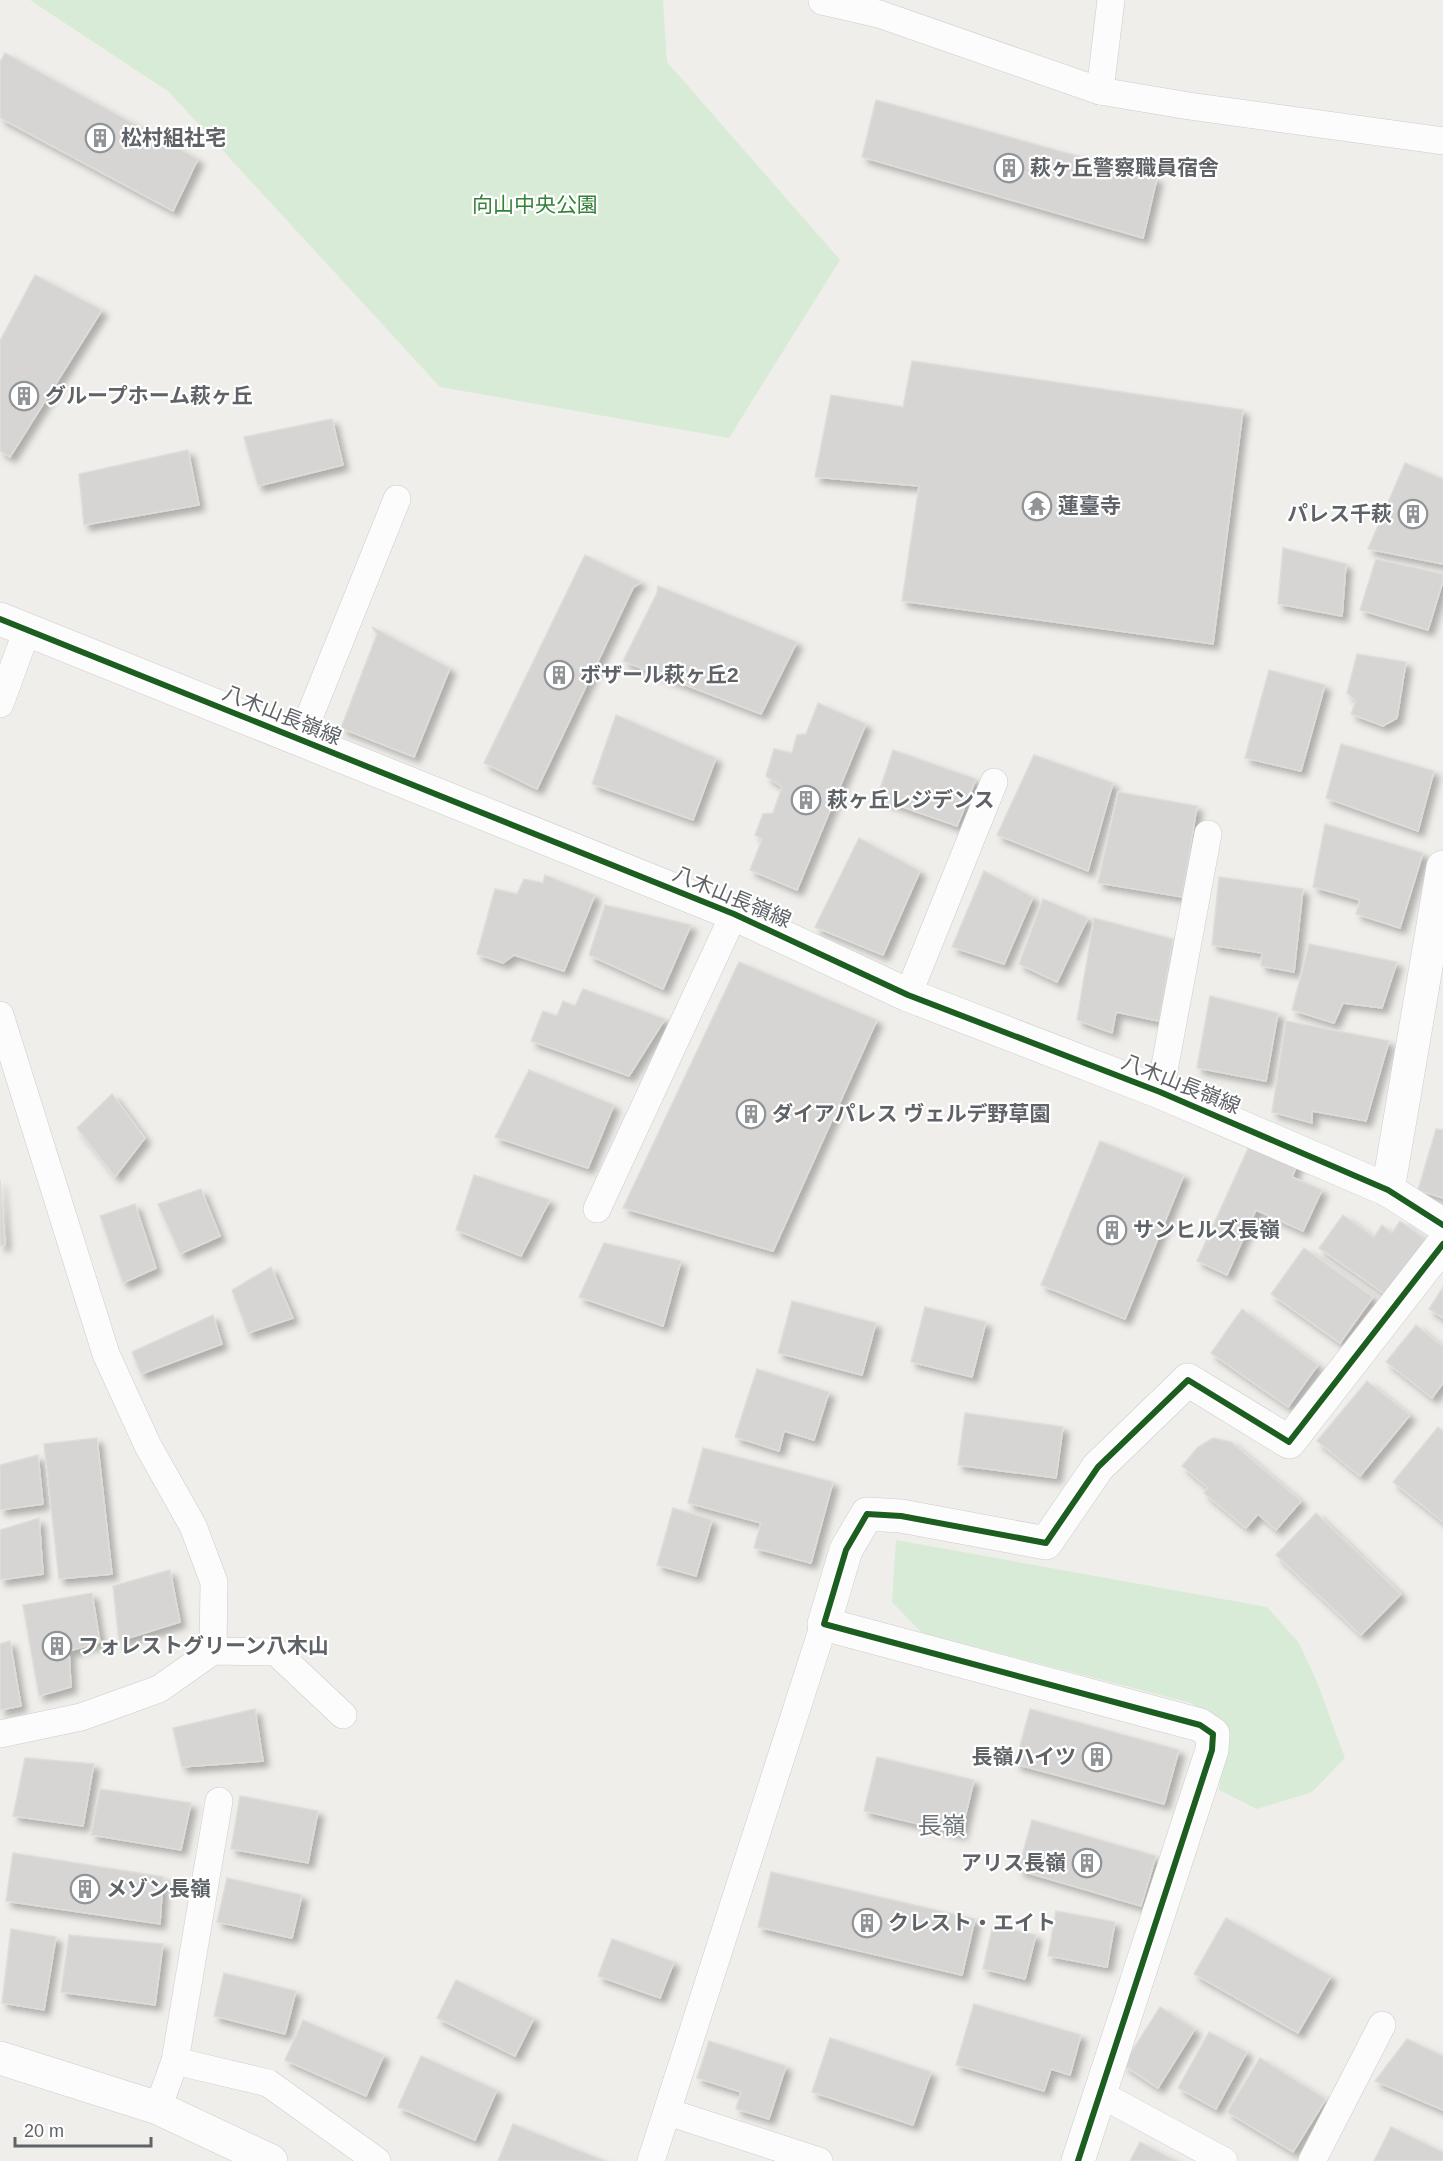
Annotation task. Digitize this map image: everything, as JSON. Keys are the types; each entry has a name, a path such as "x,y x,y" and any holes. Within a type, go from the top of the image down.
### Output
{"street":[{"name":"八木山長嶺線","path":"14,624 734,914 908,995 1160,1092 1388,1190 1443,1224"},
{"path":"1388,1190 1443,867"},
{"path":"1078,2161 1212,1750 1213,1734 1200,1725 824,1624 846,1550 867,1514 900,1516 1046,1543 1098,1467 1188,1380 1289,1442 1443,1244"},
{"path":"0,2058 158,2108 272,2161"}],"lane":[{"path":"1100,91 1111,0"},
{"path":"822,1 879,14 1100,91 1189,106 1443,141"},
{"path":"300,740 397,499"},
{"path":"0,704 14,624"},
{"path":"908,995 994,782"},
{"path":"1160,1092 1208,834"},
{"path":"597,1209 734,914"},
{"path":"0,1015 12,1087 106,1354 148,1446 193,1526 214,1582 213,1651"},
{"path":"651,2161 824,1624"},
{"path":"0,1734 81,1717 159,1689 213,1651 276,1652 343,1715"},
{"path":"158,2108 175,2061 219,1801"},
{"path":"1312,2161 1382,2025"},
{"path":"175,2061 268,2083 377,2161"},
{"path":"1100,2094 1224,2161"},
{"path":"668,2112 819,2161"}],"green space":[{"name":"向山中央公園","path":"30,0 663,0 667,62 840,260 729,438 440,387 169,92"},
{"path":"896,1540 1267,1607 1299,1643 1317,1682 1345,1758 1312,1792 1257,1809 1219,1790 1224,1748 1220,1725 1191,1703 922,1633 892,1602"}],"building":[{"name":"松村組社宅","path":"5,53 198,159 173,211 0,118 0,62"},
{"name":"萩ヶ丘警察職員宿舎","path":"876,100 1157,178 1143,238 862,157"},
{"name":"グループホーム萩ヶ丘","path":"35,275 102,310 10,457 0,451 0,341"},
{"path":"912,361 1243,410 1213,644 902,601 919,486 815,477 831,395 903,407"},
{"path":"332,419 343,465 258,486 244,437"},
{"path":"188,450 199,505 84,525 79,474"},
{"name":"パレス千萩","path":"1405,463 1443,479 1443,564 1368,549"},
{"path":"1283,548 1346,564 1342,616 1278,604"},
{"name":"ボザール萩ヶ丘2","path":"585,555 641,582 633,588 537,789 484,763"},
{"path":"1376,559 1443,574 1443,581 1428,630 1360,610"},
{"path":"658,586 797,642 761,714 623,661 657,593"},
{"path":"372,627 450,668 414,757 341,728 377,634"},
{"path":"1357,654 1406,662 1397,718 1383,726 1351,714 1356,701 1347,693"},
{"path":"1269,670 1325,685 1301,771 1245,758"},
{"name":"萩ヶ丘レジデンス","path":"818,703 866,724 797,890 750,870 762,839 755,835 763,814 773,813 782,787 766,776 774,749 792,753 797,735 806,734"},
{"path":"616,715 716,758 693,820 592,784"},
{"path":"1341,744 1434,771 1418,831 1326,798"},
{"path":"893,750 976,779 957,826 877,798"},
{"path":"1034,755 1113,783 1088,871 997,835"},
{"path":"1118,792 1197,806 1182,897 1098,883"},
{"path":"1325,824 1423,853 1400,928 1356,914 1360,900 1313,887"},
{"path":"859,838 920,871 883,955 815,927"},
{"path":"984,871 1033,897 1004,964 952,947"},
{"path":"545,875 595,895 564,971 514,955 503,963 477,954 495,889 517,894 524,879 543,883"},
{"path":"1219,877 1303,889 1294,972 1261,966 1262,953 1212,945"},
{"path":"1043,899 1088,918 1057,982 1019,964"},
{"path":"605,905 691,925 663,989 589,955"},
{"path":"1094,918 1173,939 1159,1021 1116,1012 1112,1033 1077,1020"},
{"path":"1309,944 1397,962 1382,1008 1343,1003 1334,1023 1292,1010"},
{"name":"ダイアパレス ヴェルデ野草園","path":"739,962 877,1020 773,1251 623,1208"},
{"path":"583,989 665,1019 629,1076 531,1041 543,1011 557,1016 563,1001 575,1006"},
{"path":"1210,996 1278,1013 1266,1081 1197,1068"},
{"path":"1286,1021 1389,1041 1366,1121 1312,1111 1312,1123 1272,1112"},
{"path":"529,1070 614,1105 588,1168 495,1137"},
{"path":"112,1094 145,1138 115,1177 77,1128"},
{"path":"1436,1129 1443,1130 1443,1198 1418,1190"},
{"name":"サンヒルズ長嶺","path":"1100,1141 1184,1175 1125,1319 1041,1285"},
{"path":"1251,1142 1298,1163 1292,1177 1322,1190 1303,1231 1256,1210 1227,1275 1197,1261"},
{"path":"474,1175 550,1200 521,1256 456,1230"},
{"path":"0,1180 5,1245 0,1246"},
{"path":"201,1189 220,1236 180,1254 158,1204"},
{"path":"135,1204 156,1268 123,1283 100,1216"},
{"path":"1343,1215 1374,1237 1382,1225 1392,1233 1400,1221 1429,1242 1389,1297 1319,1248"},
{"path":"604,1243 681,1261 663,1326 579,1297"},
{"path":"1304,1248 1373,1297 1340,1343 1271,1294"},
{"path":"271,1267 293,1318 248,1333 232,1290"},
{"path":"1443,1287 1443,1318 1429,1309"},
{"path":"792,1301 876,1323 862,1375 778,1353"},
{"path":"925,1307 986,1322 972,1377 911,1362"},
{"path":"1242,1309 1318,1365 1288,1407 1211,1353"},
{"path":"213,1315 222,1344 141,1374 132,1352"},
{"path":"1416,1325 1443,1347 1443,1383 1432,1398 1386,1362"},
{"path":"757,1369 829,1392 814,1440 784,1431 779,1451 735,1437"},
{"path":"1367,1381 1410,1415 1360,1476 1317,1441"},
{"path":"965,1413 1063,1427 1056,1478 958,1465"},
{"path":"1438,1427 1443,1431 1443,1522 1393,1482"},
{"path":"97,1438 112,1574 59,1579 44,1444"},
{"path":"1213,1438 1231,1442 1301,1501 1276,1530 1258,1514 1246,1528 1204,1493 1208,1488 1182,1466 1198,1447"},
{"path":"703,1448 833,1482 811,1563 754,1548 761,1523 688,1503"},
{"path":"38,1455 43,1504 0,1510 0,1465"},
{"path":"673,1508 712,1520 696,1576 657,1565"},
{"path":"1316,1513 1401,1594 1361,1635 1276,1555"},
{"path":"39,1518 43,1574 0,1580 0,1530"},
{"path":"170,1570 180,1622 119,1641 113,1586"},
{"name":"フォレストグリーン八木山","path":"92,1593 100,1642 69,1651 71,1687 39,1696 23,1605"},
{"path":"10,1641 21,1706 0,1710 0,1644"},
{"path":"255,1709 263,1761 182,1767 173,1728"},
{"name":"長嶺ハイツ","path":"1030,1709 1179,1750 1164,1804 1015,1764"},
{"path":"877,1757 974,1780 961,1834 864,1811"},
{"path":"25,1758 94,1764 83,1826 13,1816"},
{"path":"100,1789 191,1803 181,1850 91,1835"},
{"path":"240,1796 318,1811 308,1863 231,1849"},
{"name":"アリス長嶺","path":"1032,1820 1156,1856 1141,1906 1018,1870"},
{"name":"メゾン長嶺","path":"13,1853 163,1877 160,1924 6,1901"},
{"name":"クレスト・エイト","path":"771,1872 975,1919 962,1975 758,1927"},
{"path":"227,1878 302,1895 292,1938 217,1922"},
{"path":"1056,1911 1115,1922 1107,1967 1048,1956"},
{"path":"1226,1918 1331,1976 1298,2033 1194,1974"},
{"path":"993,1925 1036,1935 1025,1979 983,1969"},
{"path":"11,1929 56,1937 44,2010 2,2003"},
{"path":"69,1935 163,1944 155,2005 61,1992"},
{"path":"612,1939 674,1962 660,1998 598,1976"},
{"path":"224,1973 296,1991 285,2034 214,2016"},
{"path":"456,1980 534,2018 515,2056 437,2018"},
{"path":"974,2004 1081,2035 1070,2075 1051,2069 1044,2091 956,2065"},
{"path":"1160,2007 1195,2029 1158,2088 1123,2065"},
{"path":"303,2020 384,2055 366,2096 285,2060"},
{"path":"1209,2032 1247,2052 1216,2109 1178,2088"},
{"path":"830,2038 931,2072 913,2125 812,2092"},
{"path":"1407,2039 1443,2056 1443,2110 1375,2081"},
{"path":"709,2041 786,2066 769,2119 736,2109 741,2092 697,2078"},
{"path":"421,2056 497,2090 475,2140 398,2107"},
{"path":"1260,2058 1326,2099 1293,2152 1227,2112"},
{"path":"513,2124 605,2161 498,2161"},
{"path":"1391,2127 1443,2152 1443,2161 1374,2161"},
{"path":"1140,2142 1176,2161 1130,2161"}],"cycle path":[{"path":"0,619 734,914 908,995 1160,1092 1388,1190 1443,1225"},
{"path":"1078,2161 1212,1750 1213,1734 1200,1725 824,1624 846,1550 867,1514 901,1516 1046,1543 1098,1467 1188,1380 1289,1442 1443,1244"}],"place":[{"name":"松村組社宅","path":"100,138"},
{"name":"萩ヶ丘警察職員宿舎","path":"1009,168"},
{"name":"グループホーム萩ヶ丘","path":"24,396"},
{"name":"蓮臺寺","path":"1037,506"},
{"name":"パレス千萩","path":"1413,514"},
{"name":"ボザール萩ヶ丘2","path":"559,675"},
{"name":"萩ヶ丘レジデンス","path":"806,800"},
{"name":"ダイアパレス ヴェルデ野草園","path":"751,1114"},
{"name":"サンヒルズ長嶺","path":"1112,1230"},
{"name":"フォレストグリーン八木山","path":"57,1646"},
{"name":"長嶺ハイツ","path":"1097,1757"},
{"name":"アリス長嶺","path":"1087,1863"},
{"name":"メゾン長嶺","path":"85,1889"},
{"name":"クレスト・エイト","path":"867,1923"}],"district":[{"name":"長嶺","path":"942,1826"}]}
